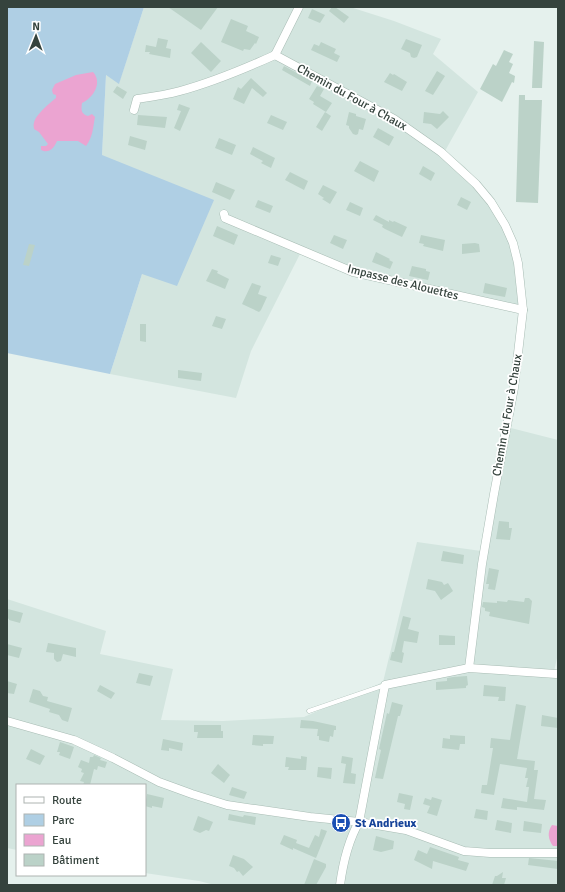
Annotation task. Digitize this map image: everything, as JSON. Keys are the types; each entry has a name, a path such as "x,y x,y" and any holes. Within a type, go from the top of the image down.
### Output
{"street":[{"path":"134,110 137,99 178,92 244,69 275,55 298,7"},
{"name":"Chemin du Four à Chaux","path":"275,55 394,119 441,152 476,184 491,202 513,243 518,263 523,310 514,388 492,502 482,564 469,668"},
{"name":"Impasse des Alouettes","path":"224,214 225,218 354,272 523,310"},
{"path":"340,885 342,870 351,835 359,822 385,685 469,668 556,674"},
{"path":"7,721 16,722 74,740 160,782 227,805 310,817 359,822 406,830 464,851 490,853 558,853"}],"lane":[{"path":"309,711 385,685"}],"shaded area":[{"path":"144,7 350,7 394,21 441,39 433,54 478,92 445,151 465,167 490,194 512,231 524,276 526,314 351,275 300,254 251,351 236,398 110,374 142,274 102,155 106,75 119,83"},
{"path":"511,428 558,440 558,654 554,671 558,673 558,885 215,885 199,881 146,873 146,784 16,784 16,850 7,848 7,599 106,631 100,654 173,669 161,720 223,721 304,717 383,682 417,542 481,551"}],"green space":[{"path":"7,7 144,7 119,84 106,75 102,155 214,200 177,286 142,274 110,374 7,353"}],"water":[{"path":"93,72 96,76 97,85 90,98 82,103 82,111 84,114 88,116 92,114 95,117 90,139 86,146 78,141 57,141 51,150 41,150 41,146 46,146 48,144 39,132 34,129 34,124 40,113 56,98 56,95 53,94 52,90 55,84 76,75"},
{"path":"552,825 558,826 558,846 553,846 549,838 549,830"}],"building":[{"path":"168,7 218,7 201,30"},
{"path":"332,7 335,7 349,17 344,23 329,11"},
{"path":"312,9 325,15 320,23 308,18"},
{"path":"231,19 248,26 246,31 259,37 256,44 255,43 250,50 244,49 243,51 221,42"},
{"path":"158,38 168,40 166,48 171,49 170,58 145,52 146,45 156,47"},
{"path":"406,39 422,45 417,57 411,57 410,53 401,49"},
{"path":"534,41 544,42 542,88 532,88"},
{"path":"201,42 221,61 211,72 191,53"},
{"path":"321,42 336,49 334,53 340,56 337,62 311,50 314,44 319,46"},
{"path":"504,50 513,54 509,62 513,64 509,73 515,76 514,83 512,82 502,102 480,89 493,64 496,66"},
{"path":"284,66 312,81 310,86 282,70"},
{"path":"437,71 445,76 433,95 425,91"},
{"path":"390,73 407,82 402,91 384,82"},
{"path":"251,78 267,93 263,97 252,88 244,104 233,99 238,87 241,89"},
{"path":"117,86 127,92 123,99 113,92"},
{"path":"317,86 324,89 320,96 332,103 326,112 313,104 314,102 309,99"},
{"path":"519,95 525,95 525,100 542,100 538,203 516,202"},
{"path":"179,104 190,108 180,131 174,128 181,111 177,110"},
{"path":"443,111 449,117 437,129 431,124 423,123 424,112 440,114"},
{"path":"325,112 331,116 322,131 316,127"},
{"path":"349,112 366,119 363,130 359,129 358,134 356,135 353,134 349,126 346,125"},
{"path":"138,115 167,117 165,128 137,125"},
{"path":"271,115 287,122 283,130 267,123"},
{"path":"378,128 394,137 389,146 373,137"},
{"path":"130,136 147,141 145,150 128,145"},
{"path":"219,138 236,145 232,155 215,148"},
{"path":"253,147 275,158 271,168 261,163 263,161 250,154"},
{"path":"360,161 379,171 374,182 354,171"},
{"path":"423,166 435,173 431,181 419,174"},
{"path":"290,172 308,181 304,190 285,180"},
{"path":"216,182 235,190 230,200 212,192"},
{"path":"323,185 337,192 330,204 322,199 324,198 318,194"},
{"path":"461,197 471,202 467,210 457,205"},
{"path":"258,200 273,206 270,213 255,207"},
{"path":"350,202 363,208 360,216 346,210"},
{"path":"376,215 389,222 389,220 394,221 407,227 402,237 385,229 382,227 383,225 373,220"},
{"path":"217,226 238,235 234,245 213,236"},
{"path":"334,235 347,240 343,249 330,243"},
{"path":"421,235 445,240 443,251 423,246 424,244 419,243"},
{"path":"29,244 35,245 29,266 23,265"},
{"path":"462,244 479,244 480,252 462,254"},
{"path":"376,252 393,262 390,269 372,262"},
{"path":"271,255 281,258 278,266 268,263"},
{"path":"412,266 426,269 426,271 430,272 428,280 409,276"},
{"path":"212,269 218,271 217,273 229,279 225,289 206,281"},
{"path":"252,283 261,286 258,294 267,297 259,312 242,304"},
{"path":"485,283 507,288 505,297 483,293"},
{"path":"216,316 226,319 222,329 212,326"},
{"path":"140,324 146,324 146,342 140,341"},
{"path":"178,370 202,373 201,381 178,378"},
{"path":"499,521 509,522 509,528 512,528 510,540 496,539"},
{"path":"443,551 464,555 463,564 441,561"},
{"path":"489,568 499,570 495,590 488,589 489,584 486,584"},
{"path":"428,579 442,582 444,585 448,583 453,591 441,600 435,591 426,589"},
{"path":"525,598 529,598 532,601 529,624 489,616 490,612 485,611 485,608 482,607 483,602 497,603 497,601 507,602 508,600 524,602"},
{"path":"8,609 23,613 20,623 7,618"},
{"path":"403,616 411,618 408,629 419,632 417,643 404,641 402,663 390,660 392,652 394,652"},
{"path":"439,635 455,636 455,645 439,645"},
{"path":"48,643 76,648 76,657 63,654 61,661 57,662 54,659 54,653 46,652"},
{"path":"7,644 22,648 19,658 7,655"},
{"path":"139,673 153,676 150,686 136,683"},
{"path":"467,676 468,685 466,688 436,690 436,682 447,681 447,678"},
{"path":"7,681 17,684 14,694 7,693"},
{"path":"100,685 115,693 111,699 97,691"},
{"path":"484,685 506,687 505,701 498,701 499,697 483,696"},
{"path":"33,689 40,691 43,696 48,697 47,701 72,708 68,722 62,720 59,715 49,712 50,709 29,702"},
{"path":"392,702 403,705 400,716 398,716 383,779 375,778 381,750 379,749 387,713 389,714"},
{"path":"516,704 526,706 517,759 535,761 534,770 538,770 534,799 546,800 544,810 517,807 517,810 501,808 503,798 527,802 529,787 526,787 528,778 525,778 527,768 500,764 494,795 481,793 482,785 487,785 493,748 490,748 491,738 510,740"},
{"path":"542,715 558,718 558,728 541,726"},
{"path":"301,720 336,726 336,730 334,730 333,737 330,736 329,742 319,740 319,736 317,736 318,729 300,728"},
{"path":"194,725 221,725 223,738 197,738 198,732 194,732"},
{"path":"253,735 274,736 273,744 263,744 263,746 252,745"},
{"path":"450,735 465,736 465,744 460,744 459,750 442,748 443,738 450,739"},
{"path":"163,739 183,743 182,751 169,748 169,751 161,750"},
{"path":"60,742 74,747 70,759 59,755 60,752 57,752"},
{"path":"31,749 45,756 40,765 26,759"},
{"path":"94,755 101,758 100,760 107,762 105,768 98,766 97,770 94,769 90,784 83,784 84,782 80,781 84,773 81,772 82,769 78,767 81,760 89,763 90,757 93,757"},
{"path":"301,756 307,757 306,770 288,770 289,767 285,767 286,757 301,759"},
{"path":"342,756 353,758 351,773 356,774 355,784 343,783 346,764 341,763"},
{"path":"218,764 230,775 224,783 211,773"},
{"path":"318,767 332,768 331,779 317,777"},
{"path":"232,787 247,792 244,799 229,795"},
{"path":"399,793 413,796 410,810 404,809 405,804 397,802"},
{"path":"147,794 164,798 162,808 146,806"},
{"path":"432,797 442,800 437,816 427,813 430,806 423,804 425,798 431,800"},
{"path":"476,809 488,811 487,820 474,818"},
{"path":"229,814 243,817 244,815 256,817 255,825 228,820"},
{"path":"198,816 213,822 209,831 206,830 200,833 193,830"},
{"path":"497,820 512,823 511,833 495,830"},
{"path":"524,821 542,824 541,833 523,831"},
{"path":"321,829 327,831 316,858 280,844 284,835 297,840 296,843 309,848 315,835 319,837"},
{"path":"376,836 394,841 393,849 381,852 373,850"},
{"path":"430,847 459,857 458,860 469,863 466,871 433,861 432,869 414,860 418,850 427,854"},
{"path":"233,855 244,859 253,867 243,876 239,871 237,872 234,868 229,866"},
{"path":"529,858 558,861 558,869 528,865"},
{"path":"314,859 326,864 326,867 316,885 304,885"},
{"path":"503,872 502,878 506,878 504,885 492,885 495,876"}],"place":[{"name":"St Andrieux","path":"341,823"}]}
